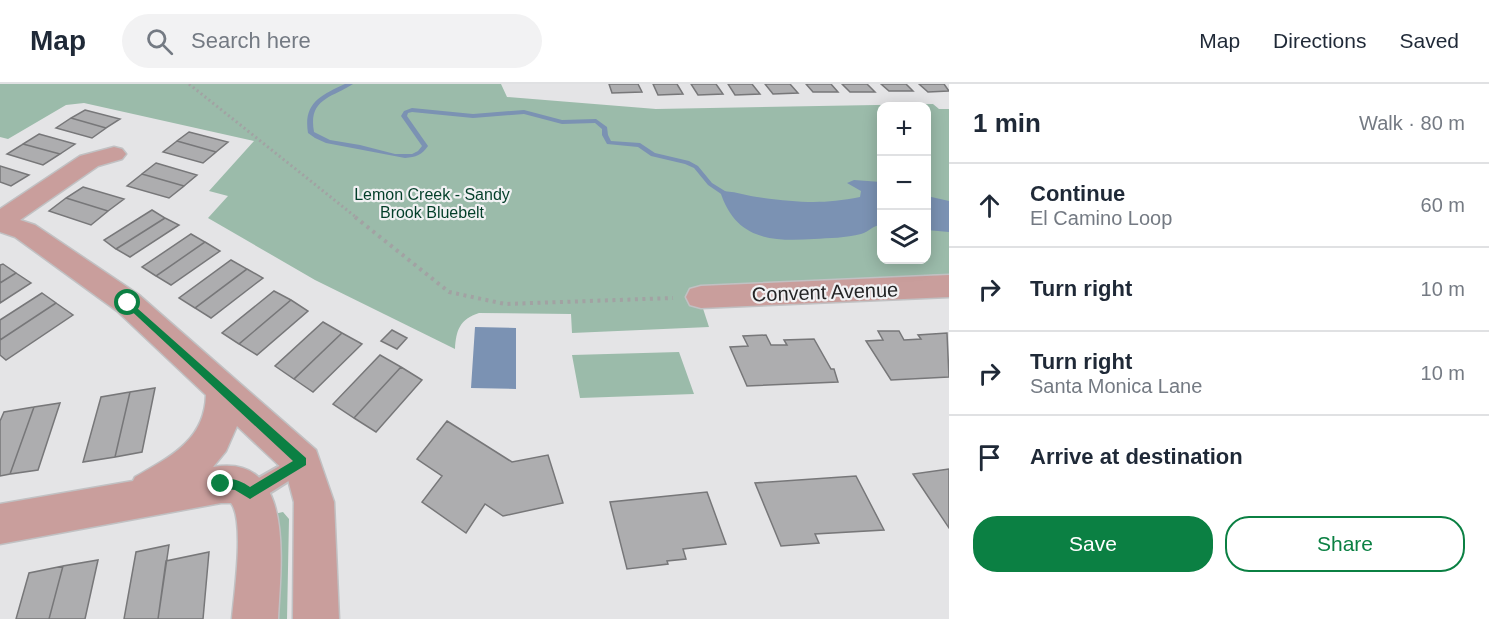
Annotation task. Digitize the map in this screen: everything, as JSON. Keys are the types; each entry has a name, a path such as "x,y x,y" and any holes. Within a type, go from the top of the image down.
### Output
{"street":[{"path":"0,221 88,161 114,154"},
{"path":"0,221 25,231 128,303 302,462 314,502 316,619"},
{"name":"Convent Avenue","path":"701,297 949,286"},
{"path":"135,499 181,472 206,446 222,421 225,407 223,391"},
{"path":"0,524 221,484 237,485 250,494 259,522 255,619"}],"lane":[{"path":"250,494 302,462"}],"path":[{"path":"189,84 449,292 506,304 701,297"}],"green space":[{"name":"Lemon Creek - Sandy Brook Bluebelt","path":"0,84 501,84 507,97 656,109 877,105 877,264 931,264 931,104 933,104 939,109 949,109 949,274 696,287 709,327 572,333 571,314 479,313 467,318 460,326 455,349 315,280 208,218 228,196 209,191 254,141 84,103 66,105 8,139 0,137"},
{"path":"679,352 694,394 580,398 572,355"},
{"path":"283,512 289,519 287,619 268,619 274,514"}],"water":[{"path":"854,180 877,182 877,226 861,234 838,238 783,240 756,234 735,219 720,191 808,202 860,197 861,191 847,183"},
{"path":"931,197 949,201 949,232 931,230"},
{"path":"475,327 516,328 516,389 471,388"}],"building":[{"path":"609,84 638,84 642,92 612,93"},
{"path":"653,84 677,84 683,94 658,95"},
{"path":"691,84 716,84 723,94 698,95"},
{"path":"728,84 752,84 760,94 735,95"},
{"path":"765,84 790,84 798,93 773,94"},
{"path":"806,84 831,84 838,92 813,92"},
{"path":"842,84 867,84 875,92 850,92"},
{"path":"881,84 906,84 913,91 889,91"},
{"path":"919,84 944,84 949,91 928,92"},
{"path":"85,110 120,119 106,128 71,118"},
{"path":"71,118 106,128 92,138 56,128"},
{"path":"189,132 228,142 216,152 177,141"},
{"path":"39,134 75,144 60,154 23,144"},
{"path":"177,141 216,152 203,163 163,152"},
{"path":"23,144 60,154 43,165 7,154"},
{"path":"156,163 197,175 184,186 142,174"},
{"path":"0,166 29,175 11,186 0,182"},
{"path":"142,174 184,186 169,198 127,186"},
{"path":"83,187 124,199 108,211 66,198"},
{"path":"66,198 108,211 91,225 49,211"},
{"path":"152,210 165,218 116,249 104,240"},
{"path":"165,218 179,225 130,257 116,249"},
{"path":"191,234 205,242 156,276 142,267"},
{"path":"205,242 220,251 171,285 156,276"},
{"path":"231,260 247,269 195,308 179,298"},
{"path":"3,264 16,273 0,283 0,265"},
{"path":"247,269 263,278 211,318 195,308"},
{"path":"16,273 31,283 0,303 0,283"},
{"path":"274,291 291,300 239,344 222,333"},
{"path":"42,293 56,303 0,340 0,320"},
{"path":"291,300 308,311 257,355 239,344"},
{"path":"56,303 73,315 6,360 0,355 0,340"},
{"path":"323,322 342,333 294,379 275,366"},
{"path":"392,330 407,338 397,349 381,341"},
{"path":"878,331 899,331 904,340 921,339 918,335 947,333 949,377 891,380 866,341 883,340"},
{"path":"342,333 362,344 313,392 294,379"},
{"path":"766,335 771,345 787,345 784,340 814,339 831,369 834,369 838,382 747,386 730,347 748,346 743,336"},
{"path":"380,355 401,367 354,418 333,404"},
{"path":"401,367 422,380 376,432 354,418"},
{"path":"155,388 142,452 115,457 130,392"},
{"path":"130,392 115,457 83,462 101,397"},
{"path":"60,403 38,470 10,474 34,407"},
{"path":"34,407 10,474 0,476 0,421 4,412"},
{"path":"447,421 512,462 548,455 563,503 503,516 485,504 466,533 422,502 442,476 417,459"},
{"path":"949,469 949,528 913,474"},
{"path":"856,476 884,530 815,534 819,543 781,546 755,483"},
{"path":"707,492 726,544 683,549 686,559 667,561 668,564 627,569 610,502"},
{"path":"169,545 158,619 124,619 136,552"},
{"path":"209,552 203,619 158,619 166,561"},
{"path":"98,560 85,619 49,619 63,566"},
{"path":"63,566 49,619 16,619 29,573"}],"waterway":[{"path":"350,84 326,96 314,107 309,122 311,133 329,142 395,156 405,156 420,152 425,146 404,116 406,112 412,110 473,116 524,112 562,122 596,121 605,128 605,135 609,143 640,145 653,155 687,162 696,167 710,184 729,196"}],"route":[{"path":"128,303 302,462 250,494 246,489 237,485 221,484"}]}
